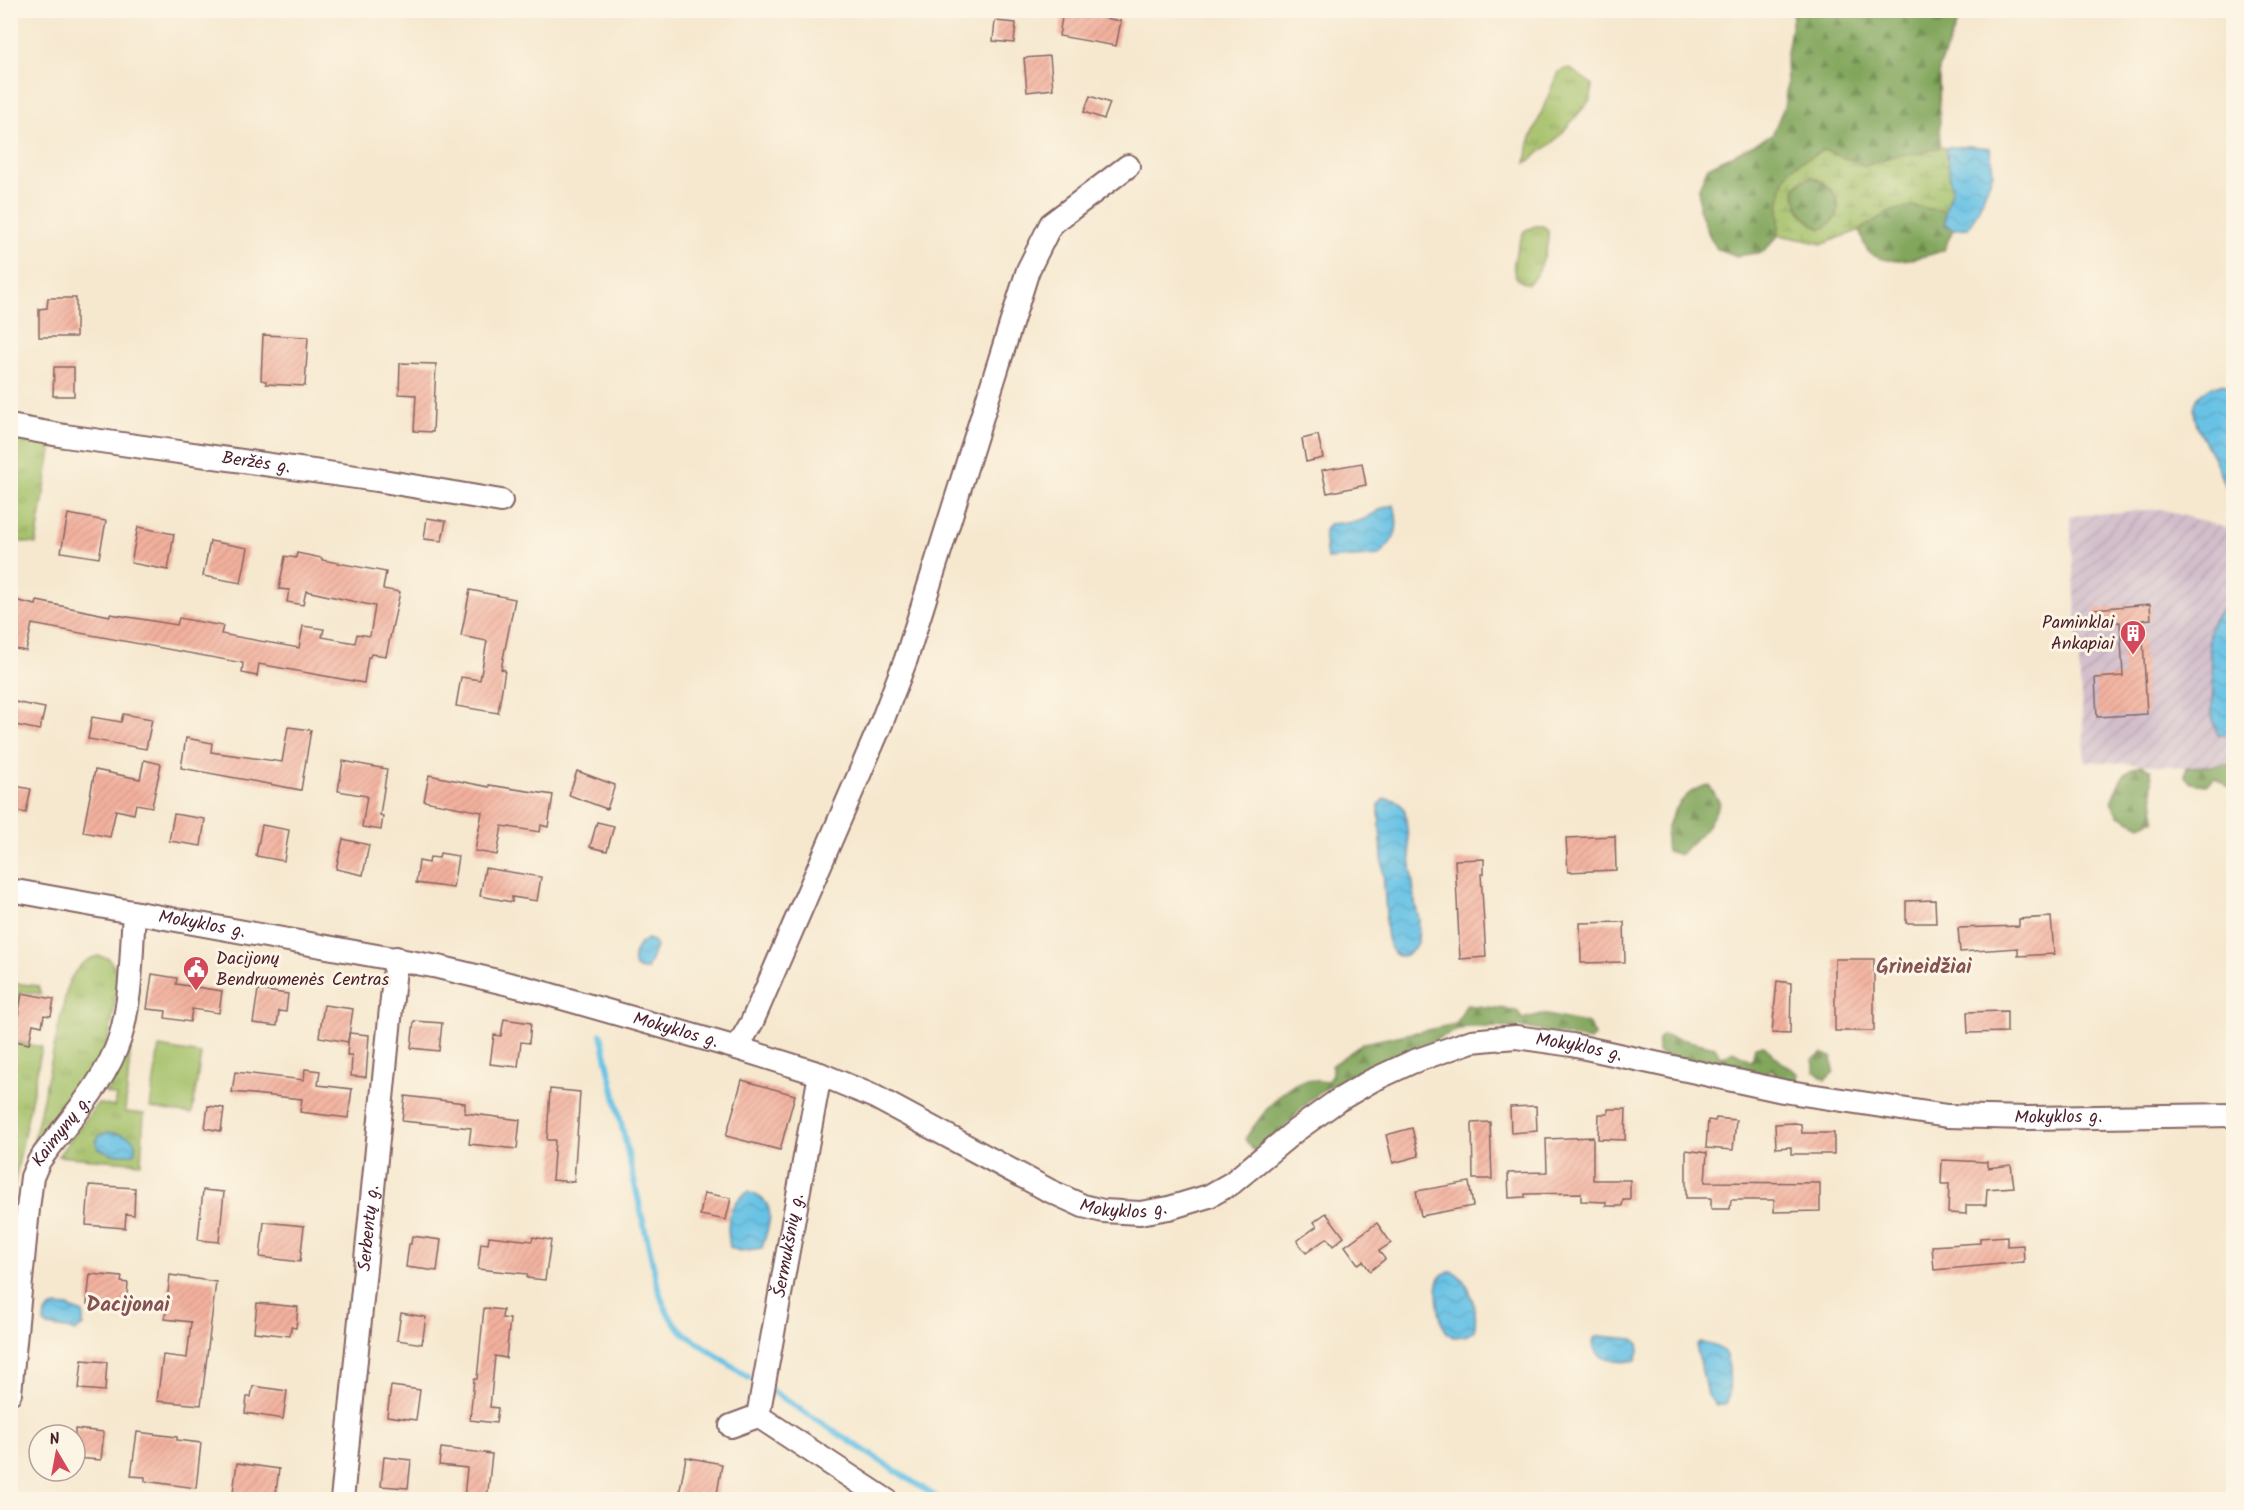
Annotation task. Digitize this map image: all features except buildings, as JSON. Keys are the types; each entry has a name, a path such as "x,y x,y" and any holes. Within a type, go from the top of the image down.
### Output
{"street":[{"path":"737,1048 752,1022 850,797 906,659 1028,270 1051,224 1128,166"},
{"name":"Beržės g.","path":"10,426 64,436 377,480 501,501"},
{"name":"Mokyklos g.","path":"10,890 396,958 534,990 737,1048 820,1074 875,1097 1048,1190 1083,1206 1120,1213 1140,1213 1169,1208 1209,1196 1232,1183 1295,1131 1337,1101 1371,1081 1412,1062 1472,1041 1492,1039 1516,1037 1572,1045 1783,1091 1947,1116 2028,1118 2234,1115"},
{"name":"Kaimynų g.","path":"10,1393 32,1177 39,1161 100,1079 119,1039 129,987 134,913"},
{"name":"Serbentų g.","path":"342,1500 396,958"},
{"name":"Šermukšnių g.","path":"758,1416 820,1074"},
{"path":"731,1426 758,1416 886,1500"}],"shaded area":[{"path":"2161,509 2233,530 2234,759 2228,765 2186,767 2085,761 2070,516"}],"green space":[{"path":"1794,11 1962,11 1939,68 1940,147 1922,153 1894,156 1866,166 1823,150 1806,159 1790,170 1783,184 1779,235 1763,252 1737,256 1717,249 1709,235 1699,208 1699,187 1708,167 1772,135 1784,107 1787,86 1786,59"},
{"path":"1569,68 1592,84 1591,99 1555,141 1526,163 1529,143 1558,72"},
{"path":"1940,147 1946,148 1952,192 1945,211 1912,206 1888,212 1860,230 1823,244 1779,235 1783,184 1790,170 1801,162 1823,150 1866,166 1894,156 1922,153","holes":["1813,177 1834,194 1838,202 1838,209 1836,216 1821,229 1802,213 1794,190 1802,180"]},
{"path":"1813,177 1829,188 1838,202 1836,216 1821,229 1802,213 1795,197 1794,190 1802,180"},
{"path":"1912,206 1945,211 1945,224 1953,229 1944,250 1906,260 1885,259 1869,252 1864,245 1860,230 1887,212"},
{"path":"1535,226 1543,226 1548,230 1547,244 1537,274 1528,284 1520,281 1516,276 1514,262 1524,231"},
{"path":"11,436 52,444 36,544 11,540"},
{"path":"2233,759 2233,790 2215,778 2206,785 2191,783 2185,776 2186,767 2228,765"},
{"path":"2142,765 2151,770 2155,820 2141,826 2119,815 2111,802 2125,774"},
{"path":"1709,785 1720,803 1707,827 1680,855 1667,851 1668,830 1676,809 1690,793"},
{"path":"98,956 108,958 117,970 117,991 109,1037 92,1075 31,1153 68,984 80,966"},
{"path":"13,983 38,986 41,994 21,991 17,1014 11,1013"},
{"path":"1466,1005 1517,1010 1522,1019 1542,1014 1589,1024 1595,1035 1590,1041 1531,1028 1466,1027 1364,1068 1325,1089 1309,1101 1280,1132 1253,1150 1245,1139 1272,1104 1289,1088 1307,1080 1327,1082 1332,1075 1332,1065 1364,1043 1456,1024"},
{"path":"1662,1035 1715,1047 1721,1058 1733,1051 1752,1061 1755,1047 1763,1045 1786,1066 1799,1074 1797,1083 1776,1078 1772,1068 1764,1077 1729,1073 1722,1064 1699,1066 1672,1058 1658,1052 1658,1039"},
{"path":"11,1041 42,1047 13,1190 10,1189"},
{"path":"131,1043 125,1112 144,1114 141,1163 58,1156 98,1103 114,1107 116,1096 105,1093"},
{"path":"159,1047 201,1054 192,1114 150,1108"},
{"path":"1822,1054 1832,1057 1834,1072 1825,1080 1815,1072 1813,1059"}],"water":[{"path":"1969,146 1990,148 1993,173 1977,213 1968,228 1953,229 1945,224 1945,211 1952,192 1946,148"},
{"path":"2221,384 2233,387 2233,492 2224,483 2195,416 2194,406 2198,397"},
{"path":"1394,505 1397,521 1396,533 1379,555 1327,559 1324,532 1329,524 1359,521"},
{"path":"2233,603 2233,735 2218,735 2212,713 2210,627 2214,618"},
{"path":"1384,799 1397,801 1405,811 1415,903 1419,919 1418,943 1402,956 1396,955 1388,942 1386,933 1379,812 1379,804"},
{"path":"648,939 654,942 656,947 647,970 642,970 635,967 634,954 638,947"},
{"path":"108,1132 132,1139 135,1143 134,1154 112,1154 98,1148 96,1142 99,1136"},
{"path":"748,1192 765,1201 770,1214 769,1222 762,1248 739,1251 730,1247 728,1223 732,1209"},
{"path":"1452,1271 1464,1281 1474,1306 1474,1331 1465,1336 1454,1337 1447,1332 1439,1311 1438,1285 1443,1274"},
{"path":"56,1306 68,1307 83,1313 83,1326 76,1331 48,1326 44,1323 45,1313"},
{"path":"1599,1336 1634,1339 1638,1343 1639,1351 1636,1360 1622,1362 1601,1356 1593,1345 1594,1338"},
{"path":"1699,1343 1718,1348 1726,1355 1729,1393 1726,1404 1716,1406 1707,1394 1696,1345"}],"waterway":[{"path":"601,1034 664,1306 674,1323 684,1333 749,1378"},
{"path":"772,1391 941,1500"}],"place":[{"name":"Paminklai Ankapiai","path":"2133,656"},
{"name":"Dacijonų Bendruomenės Centras","path":"196,992"}],"district":[{"name":"Grineidžiai","path":"1924,967"},
{"name":"Dacijonai","path":"128,1305"}]}
